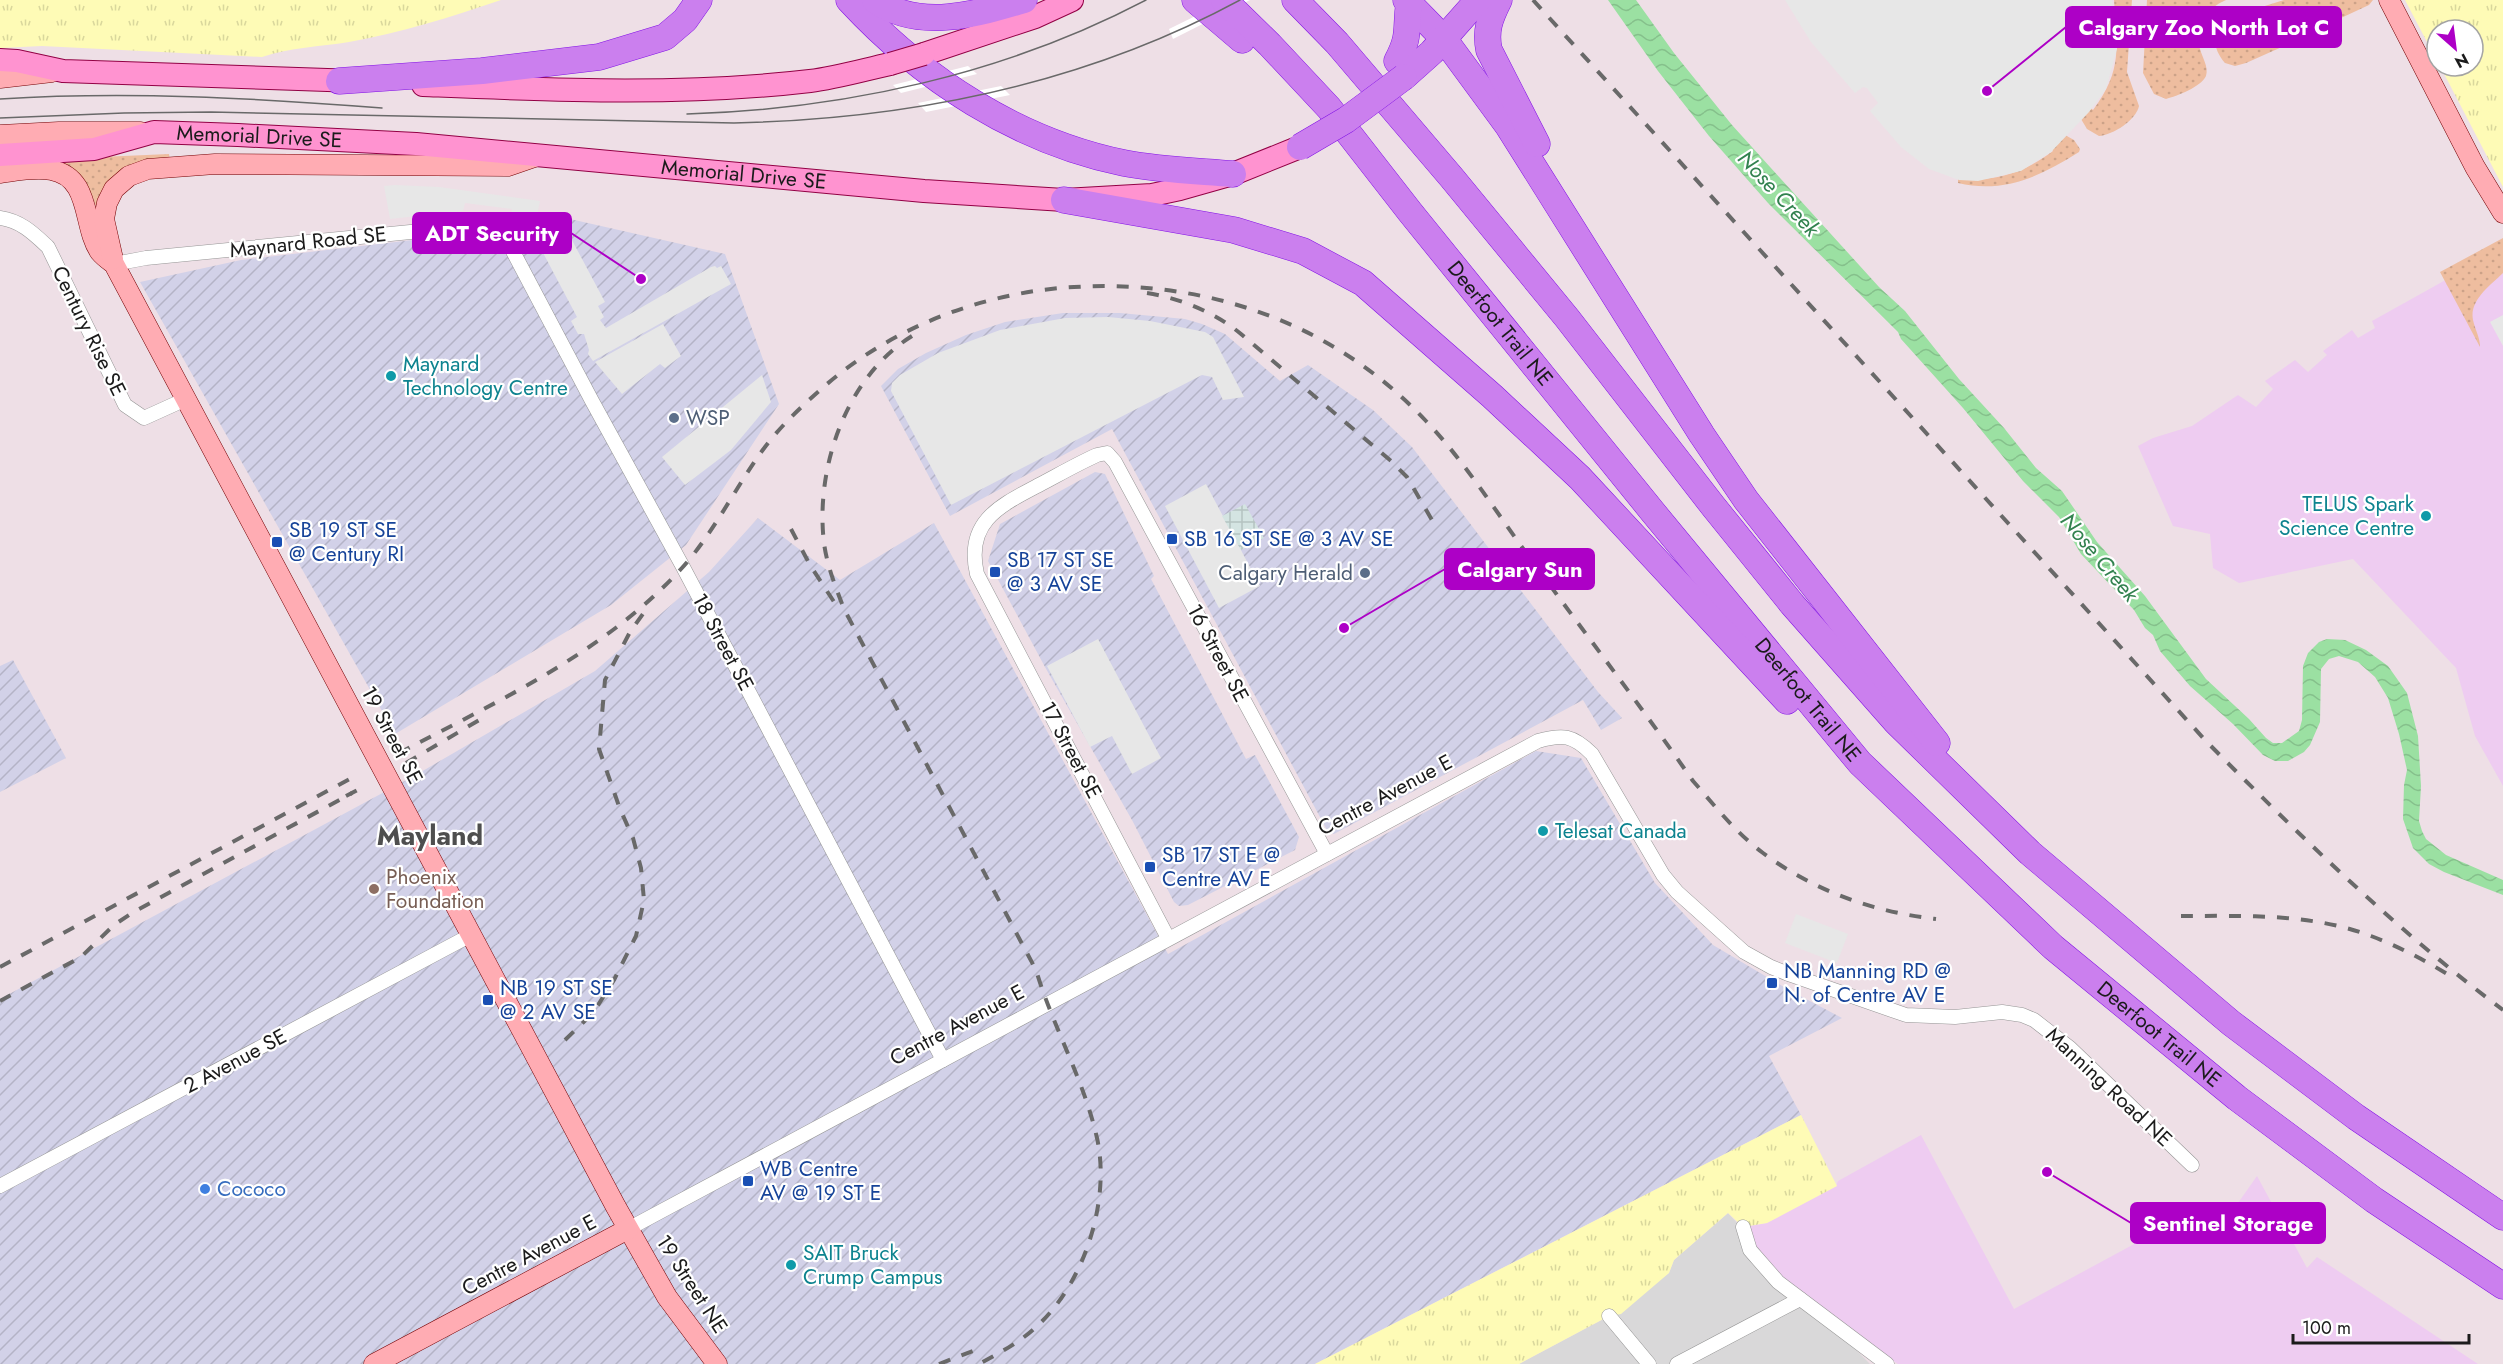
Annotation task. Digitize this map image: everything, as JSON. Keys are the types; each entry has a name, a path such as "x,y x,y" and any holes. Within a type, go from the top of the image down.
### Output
{"highway":[{"path":"339,81 482,71 599,57 664,37 684,20 699,0"},
{"path":"849,0 902,51 950,89 968,101 1030,131 1093,156 1126,163 1233,174"},
{"path":"875,0 885,7 913,17 946,17 969,14 1024,0"},
{"path":"1195,0 1293,89 1364,172 1410,212"},
{"name":"Deerfoot Trail NE","path":"1224,0 1329,108 1410,212 1860,763 2053,947 2228,1091 2374,1200 2503,1286"},
{"path":"1295,0 1336,43 1452,178 1568,318 1791,604 1896,722 2030,853 2231,1023 2356,1118 2503,1217"},
{"path":"1492,0 1486,36 1489,50 1503,81 1648,346"},
{"name":"Memorial Drive SE","path":"1300,147 1346,120 1400,69 1444,39 1492,0"},
{"path":"1408,1 1444,39 1508,126 1702,435 1746,500 1946,754 2030,853"},
{"path":"1400,69 1408,33 1408,1"},
{"path":"1064,200 1234,230 1303,251 1363,283 1492,396 1580,478 1823,740 1860,763"}],"main road":[{"path":"0,60 17,61 63,71 533,90 699,89 811,81 890,64 1035,17 1072,0"},
{"path":"0,155 94,149 154,132"},
{"name":"Memorial Drive SE","path":"154,132 416,144 924,191 1064,200 1152,195 1233,174 1300,147"}],"street":[{"path":"2389,0 2475,167 2503,213"},
{"path":"0,78 63,71"},
{"name":"Memorial Drive SE","path":"0,135 59,132 154,132"},
{"path":"114,264 112,248 105,231 104,219 107,203 114,189 129,176 148,169 215,164 508,166 539,155"},
{"path":"0,173 33,169 52,170 68,178 80,190 93,237 101,253 114,264"},
{"name":"Century Rise SE","path":"0,218 9,219 27,228 48,247 125,405 144,418 186,399"},
{"name":"Maynard Road SE","path":"114,264 146,258 441,229 478,219 490,219 499,225"},
{"name":"18 Street SE","path":"499,225 683,567 943,1060"},
{"name":"19 Street SE","path":"114,264 628,1229"},
{"name":"17 Street SE","path":"1107,453 1085,460 1004,503 989,515 974,545 974,561 983,586 1168,938"},
{"name":"16 Street SE","path":"1107,453 1120,472 1327,854"},
{"name":"Centre Avenue E","path":"374,1364 1538,741 1566,736"},
{"name":"Manning Road NE","path":"1566,736 1581,743 1592,754 1663,875 1677,892 1750,956 1791,975 1906,1015 1954,1017 2002,1012 2022,1015 2034,1020 2070,1048 2192,1165"},
{"name":"2 Avenue SE","path":"0,1186 471,935"},
{"path":"1743,1227 1750,1250 1778,1282 1887,1364"},
{"name":"19 Street NE","path":"628,1229 667,1297 717,1364"},
{"path":"1677,1364 1800,1299"},
{"path":"1609,1316 1649,1364"}],"shaded area":[{"path":"1785,0 2112,0 2117,49 2106,89 2089,112 2051,152 2021,171 1978,181 1959,180 1929,169 1901,147 1870,111 1878,103 1867,88 1863,87 1855,93 1811,42"},
{"path":"2114,0 2132,0 2127,72 2139,106 2123,126 2111,133 2099,136 2087,129 2081,119 2086,104 2093,110 2103,96 2114,70 2117,45"},
{"path":"2147,0 2226,0 2207,13 2200,26 2199,41 2206,66 2206,76 2194,87 2166,99 2154,94 2143,73"},
{"path":"2284,0 2373,0 2369,5 2313,33 2246,63 2235,66 2225,63 2218,52 2215,41 2219,24 2223,19"},
{"path":"2065,135 2074,140 2080,149 2079,152 2051,169 2022,181 2006,184 1975,186 1958,183 1958,179 1984,179 2020,170 2053,151 2048,143"},
{"path":"169,154 170,160 100,205 95,205 93,197 80,180 55,164 55,159"},
{"path":"384,186 439,187 540,201 536,220 557,224 558,231 565,227 605,302 598,306 604,317 600,320 606,328 711,267 721,266 731,284 593,361 588,354 584,334 578,334 571,321 577,317 541,249 549,245 531,245 524,233 528,226 528,214 523,222 510,219 512,209 465,203 463,211 390,219"},
{"path":"570,219 725,254 779,404 686,545 611,605 395,734 140,282 241,260 473,233"},
{"path":"2503,238 2503,273 2482,294 2474,306 2473,320 2480,347 2440,272"},
{"path":"2503,248 2503,786 2475,736 2456,668 2353,559 2239,583 2213,568 2210,534 2173,526 2138,446 2153,438 2192,426 2238,395 2256,407 2273,389 2265,381 2295,360 2308,372 2327,355 2323,351 2352,330 2358,338 2375,328 2372,321"},
{"path":"1063,313 1120,313 1185,319 1202,324 1225,334 1280,381 1308,365 1373,410 1412,447 1598,692 1622,718 1601,730 1583,700 1334,834 1328,832 1112,429 950,516 881,386 898,369 966,335 1005,322"},
{"path":"2503,315 2503,346 2490,322"},
{"path":"1108,317 1150,321 1205,332 1213,337 1244,397 1223,400 1212,377 1202,375 951,505 891,391 892,383 900,375 938,353 1000,330 1065,318"},
{"path":"663,324 681,356 665,368 660,364 622,394 595,362"},
{"path":"762,375 771,402 731,450 685,485 662,457"},
{"path":"1095,472 1105,474 1154,576 1151,579 1246,759 1255,755 1299,837 1295,850 1188,905 1179,906 1174,902 1132,820 988,561 1000,524"},
{"path":"1206,484 1260,586 1219,608 1165,506"},
{"path":"1245,504 1264,538 1241,550 1222,516"},
{"path":"758,518 840,580 934,523 1168,954 1536,751 1581,758 1655,883 1713,945 1842,1018 1769,1056 1801,1115 1315,1364 0,1364 0,999 414,776 595,671 709,572"},
{"path":"1098,639 1161,758 1132,774 1112,736 1090,747 1047,666"},
{"path":"13,660 66,758 0,792 0,666"},
{"path":"1796,914 1848,934 1837,963 1785,943"},
{"path":"1921,1135 2014,1309 2162,1229 2238,1203 2257,1176 2307,1268 2317,1257 2478,1364 1898,1364 1814,1307 1750,1250 1743,1227 1767,1223 1836,1186 1838,1181"},
{"path":"1728,1213 1870,1364 1519,1364 1609,1316 1669,1273 1674,1260"}],"green space":[{"path":"0,0 501,0 387,34 284,51 262,57 42,46 0,48"},
{"path":"2405,0 2503,0 2503,187 2446,78 2485,78 2485,18 2425,18 2425,38"},
{"path":"1801,1115 1837,1186 1767,1223 1743,1227 1728,1213 1674,1260 1669,1273 1621,1314 1609,1316 1519,1364 1315,1364"}],"water":[{"name":"Nose Creek","path":"1608,0 1636,0 1674,53 1732,125 1879,287 1905,311 1959,379 2004,428 2036,468 2062,491 2097,542 2145,596 2206,679 2266,738 2273,743 2282,743 2299,731 2302,720 2303,666 2308,653 2319,642 2327,639 2345,640 2366,650 2388,666 2407,693 2418,736 2421,786 2419,821 2426,839 2446,855 2503,880 2503,895 2444,872 2429,864 2413,848 2403,819 2407,770 2399,734 2388,698 2375,677 2358,662 2339,656 2329,659 2321,669 2320,722 2310,745 2304,752 2288,761 2275,761 2263,755 2233,724 2190,686 2160,651 2153,635 2145,628 2134,610 2081,554 2059,517 2023,481 1963,408 1901,339 1898,332 1768,203 1709,136 1658,71"}],"pier":[{"path":"1228,0 1250,0 1173,39 1169,29"},
{"path":"968,66 977,74 901,93 893,85"},
{"path":"1001,86 1010,95 926,112 918,103"}],"tram line":[{"path":"687,114 747,111 806,104 923,83 1037,48 1092,26 1146,0"},
{"path":"0,118 211,112 734,123 866,114 930,105 995,92 1058,75 1120,55 1180,30 1240,0"},
{"path":"0,99 96,96 191,97 382,108"}],"railway":[{"path":"1533,0 2205,740 2276,811 2386,914 2503,1010"},
{"path":"399,753 548,673 618,626 651,599 693,555 762,451 784,424 853,363 882,345 943,316 1007,296 1074,287 1124,286 1172,291 1220,300 1265,314 1309,333 1351,358 1390,387 1426,421 1456,456 1693,781 1744,837 1783,866 1845,898 1890,911 1936,919"},
{"path":"1147,293 1197,308 1220,319 1241,334 1391,461 1407,477 1436,527"},
{"path":"912,336 889,354 869,375 840,427 830,455 822,514 827,560 844,609 1036,970 1084,1095 1097,1138 1100,1162 1097,1214 1090,1240 1068,1288 1053,1309 1029,1333 979,1364"},
{"path":"791,529 810,565 838,608"},
{"path":"565,1040 593,1013 614,980 636,936 644,900 641,868 633,838 599,749 605,680 630,632 645,611"},
{"path":"406,763 481,719"},
{"path":"0,967 359,774"},
{"path":"346,796 365,786"},
{"path":"0,1001 81,957 114,925 132,913 352,793"},
{"path":"2181,916 2277,917 2325,923 2381,940 2449,975"},
{"path":"939,1364 973,1351"}],"place":[{"name":"Calgary Zoo North Lot C","path":"1987,91"},
{"name":"ADT Security","path":"641,279"},
{"name":"Maynard Technology Centre","path":"391,376"},
{"name":"WSP","path":"674,418"},
{"name":"TELUS Spark Science Centre","path":"2426,516"},
{"name":"SB 16 ST SE @ 3 AV SE","path":"1172,539"},
{"name":"SB 19 ST SE @ Century RI","path":"277,542"},
{"name":"SB 17 ST SE @ 3 AV SE","path":"995,572"},
{"name":"Calgary Herald","path":"1365,573"},
{"name":"Calgary Sun","path":"1344,628"},
{"name":"Telesat Canada","path":"1543,831"},
{"name":"SB 17 ST E @ Centre AV E","path":"1150,867"},
{"name":"Phoenix Foundation","path":"374,889"},
{"name":"NB Manning RD @ N. of Centre AV E","path":"1772,983"},
{"name":"NB 19 ST SE @ 2 AV SE","path":"488,1000"},
{"name":"Sentinel Storage","path":"2047,1172"},
{"name":"WB Centre AV @ 19 ST E","path":"748,1181"},
{"name":"Cococo","path":"205,1189"},
{"name":"SAIT Bruck Crump Campus","path":"791,1265"}],"district":[{"name":"Mayland","path":"430,835"}]}
